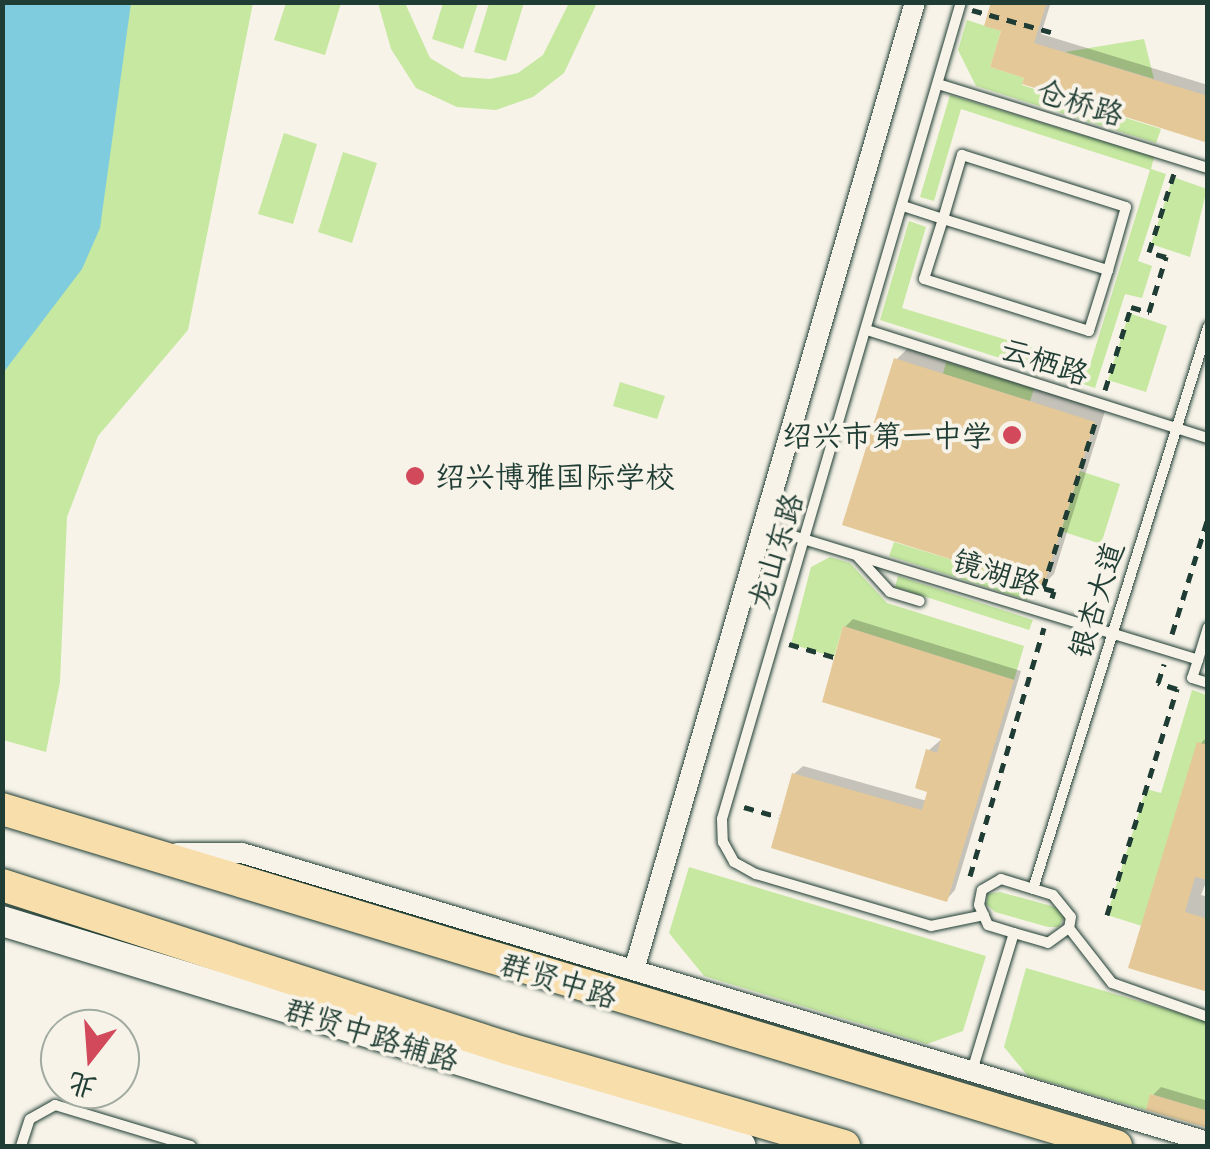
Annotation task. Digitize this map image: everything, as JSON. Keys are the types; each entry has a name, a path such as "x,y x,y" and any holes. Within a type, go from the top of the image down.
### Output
{"main road":[{"name":"群贤中路","path":"8,810 1116,1146"},
{"path":"7,886 510,1049 844,1146"},
{"name":"群贤中路辅路","path":"2,922 741,1146"}],"street":[{"path":"634,970 915,2"},
{"path":"144,854 242,853 1208,1142"}],"lane":[{"name":"龙山东路","path":"961,4 727,802 723,842 734,862 756,874 930,926 984,915"},
{"name":"仓桥路","path":"938,84 1208,168"},
{"path":"962,156 1126,207 1108,270 1088,331 924,279 962,156"},
{"path":"902,206 1108,270"},
{"name":"银杏大道","path":"1034,888 1208,327"},
{"name":"云栖路","path":"867,330 1208,438"},
{"name":"镜湖路","path":"763,526 1198,660"},
{"path":"856,554 890,592 920,601"},
{"path":"1208,628 1192,678 1208,683"},
{"path":"1069,928 1048,943 988,925 982,890 1000,880 1054,895 1070,916 1069,928 1112,983 1208,1017"},
{"path":"972,1072 1014,933"},
{"path":"21,1146 30,1118 55,1106 191,1146"}],"path":[{"path":"961,4 1051,32"},
{"path":"967,888 1054,591 1043,588 1131,306 1149,312 1166,257 1149,252 1179,159"},
{"path":"1107,915 1177,689 1158,683 1208,518"},
{"path":"775,640 834,656"},
{"path":"727,802 779,817"}],"green space":[{"path":"2,3 253,3 188,330 98,436 67,517 60,682 46,752 3,740"},
{"path":"286,3 341,3 325,55 274,40"},
{"path":"378,3 405,3 430,58 462,77 490,79 518,73 543,55 569,3 597,3 564,73 533,97 496,110 457,107 416,88 391,49"},
{"path":"443,3 478,3 463,49 432,39"},
{"path":"489,3 524,3 506,61 474,52"},
{"path":"967,20 1001,31 990,67 1024,78 1022,85 1161,129 1156,143 976,86 958,50"},
{"path":"1144,39 1154,79 1065,52"},
{"path":"950,95 1154,157 1151,169 1166,174 1138,261 1152,266 1142,298 1125,294 1095,388 880,320 909,221 926,227 902,308 1090,365 1150,170 961,109 934,201 920,197"},
{"path":"284,133 317,144 293,224 258,214"},
{"path":"343,152 377,163 352,243 318,232"},
{"path":"1173,177 1207,189 1190,257 1151,244"},
{"path":"1129,313 1167,326 1146,392 1108,380"},
{"path":"946,362 1034,389 1030,401 943,374"},
{"path":"620,382 665,396 657,419 613,406"},
{"path":"1080,471 1120,484 1101,544 1061,531"},
{"path":"894,542 1032,584 1027,600 889,556"},
{"path":"830,557 850,563 887,603 1024,646 1014,680 843,626 834,657 791,644 811,567"},
{"path":"898,576 1033,620 1029,630 895,587"},
{"path":"1192,690 1207,695 1207,745 1142,926 1107,915 1146,789 1161,793"},
{"path":"689,867 986,956 963,1031 927,1044 704,976 669,933"},
{"path":"1000,892 1055,907 1064,917 1059,927 1048,927 995,912 986,904 988,894"},
{"path":"1026,968 1207,1021 1207,1111 1151,1094 1146,1110 1028,1076 1004,1047"}],"water":[{"path":"3,2 131,3 100,228 82,269 3,373"}],"building":[{"path":"991,2 1047,2 1034,43 1208,96 1208,143 1022,84 1024,78 990,67 1001,31 984,26"},
{"path":"894,358 1095,422 1043,588 842,525"},
{"path":"843,626 1014,680 947,902 771,848 792,773 922,810 927,792 915,788 926,749 937,753 941,739 822,702"},
{"path":"1197,742 1208,745 1208,880 1195,877 1185,912 1208,919 1208,992 1128,968"},
{"path":"1150,1094 1208,1111 1208,1128 1146,1110"}],"place":[{"name":"绍兴市第一中学","path":"1012,435"},
{"name":"绍兴博雅国际学校","path":"415,476"}]}
